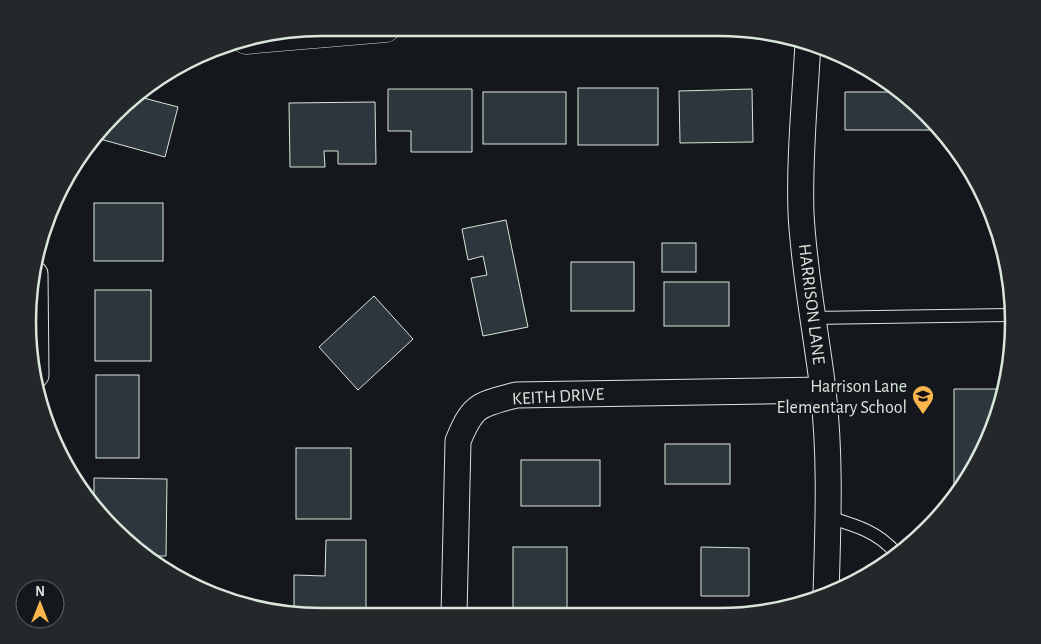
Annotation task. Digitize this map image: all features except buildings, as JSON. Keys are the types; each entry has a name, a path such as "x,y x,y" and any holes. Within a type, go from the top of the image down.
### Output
{"street":[{"name":"HARRISON LANE","path":"808,50 801,211 804,265 823,390 828,517 826,587"},
{"name":"KEITH DRIVE","path":"454,608 458,440 468,417 482,404 516,395 823,390"}],"lane":[{"path":"812,318 1005,315"},
{"path":"828,517 862,527 885,540 893,549"}],"place":[{"name":"Harrison Lane Elementary School","path":"923,415"}]}
